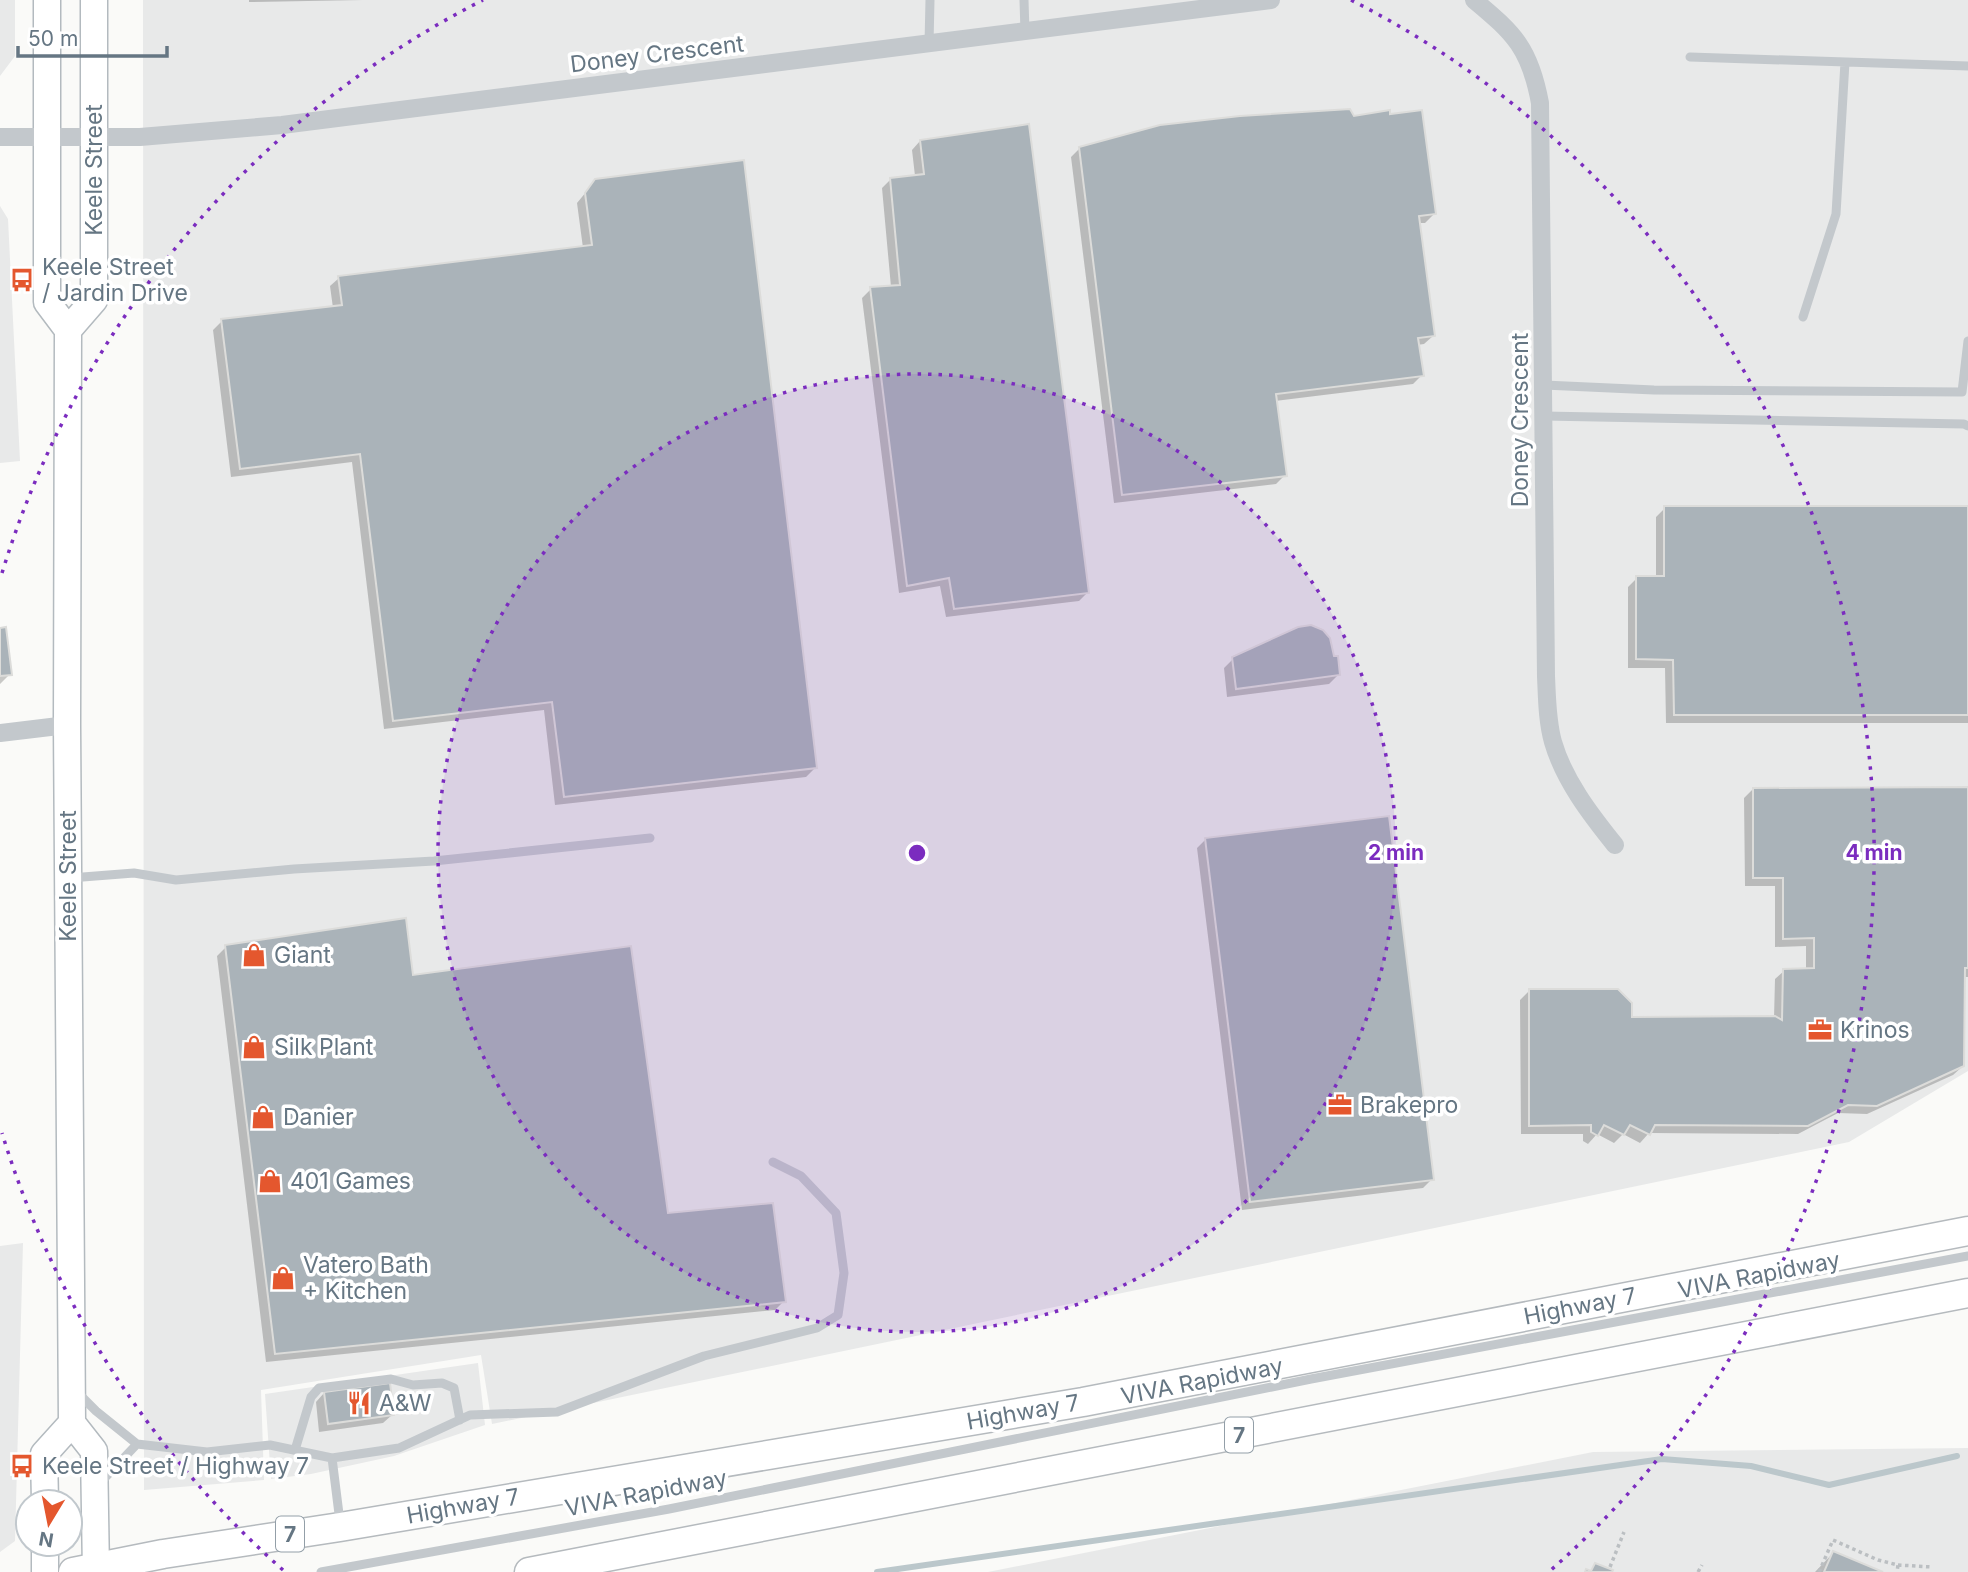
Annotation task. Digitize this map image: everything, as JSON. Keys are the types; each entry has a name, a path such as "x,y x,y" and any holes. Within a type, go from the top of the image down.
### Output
{"main road":[{"name":"Keele Street","path":"47,0 47,302 68,330 67,725 72,1423"},
{"name":"Keele Street","path":"68,330 94,300 94,0"},
{"name":"Highway 7","path":"88,1571 163,1554 340,1527 1083,1402 1954,1242"},
{"name":"7","path":"529,1572 1958,1295"},
{"path":"45,1488 44,1454 72,1423 93,1451 94,1491 88,1571"}],"street":[{"name":"Doney Crescent","path":"0,137 140,137 282,125 1271,0"},
{"name":"Doney Crescent","path":"1478,1 1505,25 1518,42 1529,63 1540,103 1546,688 1553,741 1564,770 1579,796 1615,845"},
{"path":"0,733 67,725"}],"lane":[{"path":"929,44 930,0"},
{"path":"1024,0 1024,32"},
{"path":"1690,57 1968,66"},
{"path":"1803,317 1836,214 1845,62"},
{"path":"1544,385 1654,390 1962,392 1968,341"},
{"path":"1544,416 1968,426"},
{"path":"68,878 134,873 176,880 294,869 435,861 650,838"},
{"path":"72,1387 96,1411 137,1444 207,1452 270,1445 332,1458 400,1448 470,1415 557,1412 704,1356 817,1328 838,1315 844,1273 836,1213 801,1175 773,1162"},
{"name":"VIVA Rapidway","path":"321,1572 669,1509 1311,1379 1954,1242 1968,1256"},
{"path":"295,1450 311,1398 319,1388 391,1379 413,1385 442,1383 454,1388 460,1420"},
{"path":"94,1491 118,1461 137,1444"},
{"path":"332,1458 340,1527"}],"path":[{"path":"1610,1567 1624,1532"},
{"path":"1819,1572 1833,1540 1878,1560 1898,1565 1932,1567"},
{"path":"1698,1572 1702,1564"},
{"path":"1897,1572 1898,1565"}],"shaded area":[{"path":"0,0 15,0 15,56 0,76"},
{"path":"143,0 1968,0 1968,1071 1849,1142 492,1424 481,1355 261,1390 264,1480 144,1490"},
{"path":"0,206 8,219 20,461 0,463"},
{"path":"23,1243 14,1542 0,1552 0,1246"},
{"path":"478,1363 485,1425 394,1456 311,1474 271,1479 265,1394"},
{"path":"1968,1448 1968,1572 988,1572 1593,1452"}],"building":[{"path":"1350,109 1354,116 1390,110 1390,114 1422,110 1436,214 1419,216 1435,336 1418,338 1424,376 1276,394 1287,476 1122,495 1079,147 1160,125 1240,116"},
{"path":"1029,124 1089,593 954,609 949,578 907,586 870,287 900,285 890,178 924,174 920,140"},
{"path":"744,160 817,768 564,797 552,702 393,721 360,454 240,469 221,319 342,305 338,276 592,245 585,193 595,179"},
{"path":"1664,506 1968,506 1968,715 1674,715 1673,660 1636,659 1636,576 1664,576"},
{"path":"1311,625 1323,630 1330,638 1334,656 1338,656 1340,675 1236,689 1232,657 1298,627"},
{"path":"6,627 12,675 0,676 0,628"},
{"path":"1968,787 1968,968 1965,968 1964,1066 1877,1106 1848,1105 1808,1126 1655,1125 1650,1135 1630,1125 1624,1135 1604,1125 1598,1136 1591,1132 1591,1125 1529,1126 1529,989 1618,989 1632,1003 1632,1017 1775,1016 1782,1020 1783,969 1814,968 1814,938 1783,939 1783,878 1753,878 1753,788"},
{"path":"1389,816 1434,1180 1250,1202 1205,838"},
{"path":"406,918 413,975 631,946 668,1213 773,1203 786,1302 275,1354 225,945"},
{"name":"A&W","path":"390,1383 394,1415 328,1424 324,1392"},
{"path":"1833,1551 1883,1572 1824,1572"},
{"path":"1595,1563 1613,1570 1585,1572 1586,1569 1591,1571"}],"waterway":[{"path":"877,1572 1662,1459 1751,1466 1829,1485 1957,1456"}],"place":[{"name":"Keele Street / Jardin Drive","path":"22,280"},
{"name":"Giant","path":"254,955"},
{"name":"Krinos","path":"1820,1030"},
{"name":"Silk Plant","path":"254,1047"},
{"name":"Brakepro","path":"1340,1105"},
{"name":"Danier","path":"263,1117"},
{"name":"401 Games","path":"270,1181"},
{"name":"Vatero Bath + Kitchen","path":"283,1278"},
{"name":"A&W","path":"359,1403"},
{"name":"Keele Street / Highway 7","path":"22,1466"}]}
